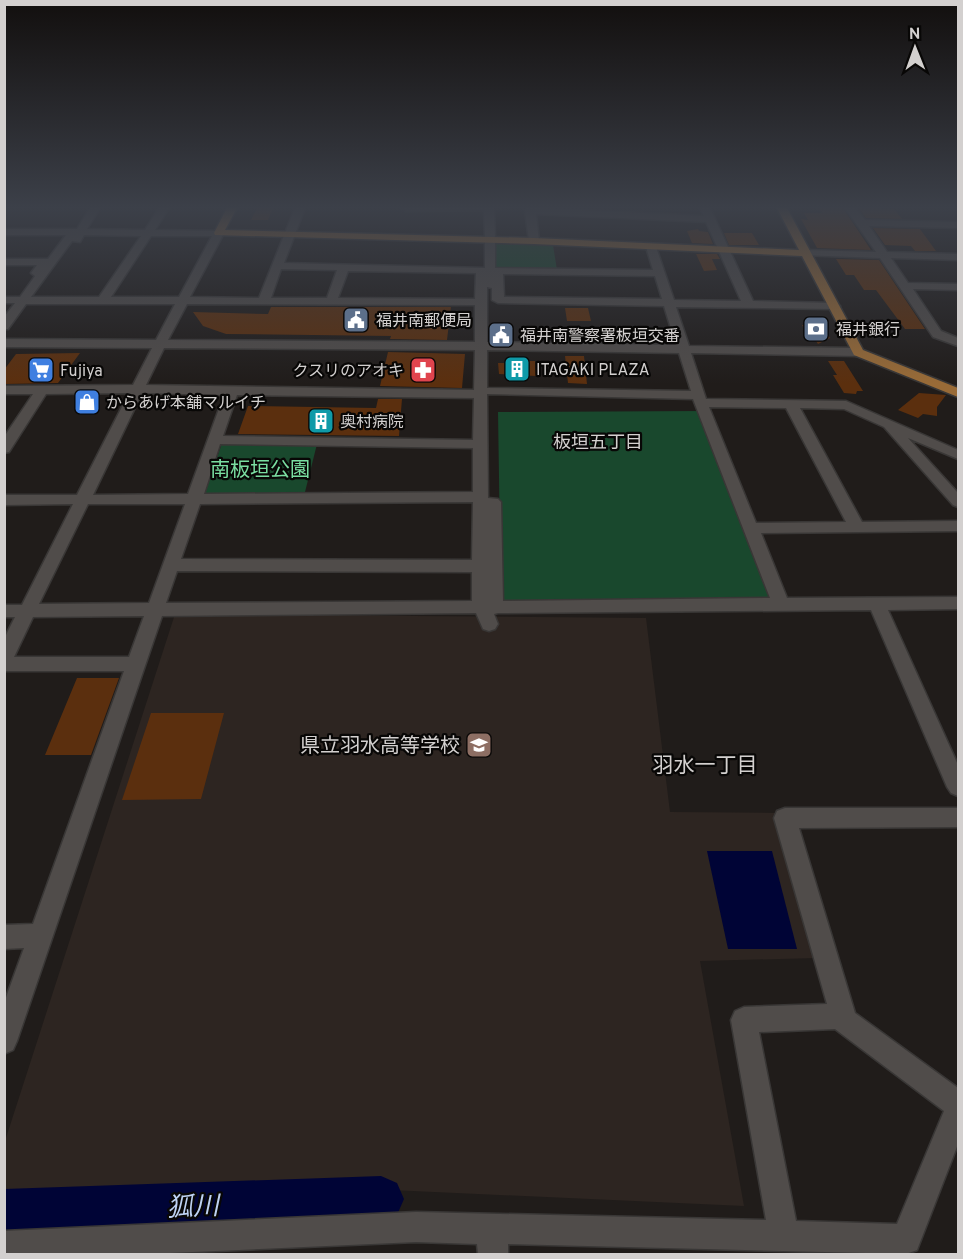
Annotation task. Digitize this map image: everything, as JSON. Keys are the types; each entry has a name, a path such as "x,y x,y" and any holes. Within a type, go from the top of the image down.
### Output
{"main road":[{"path":"813,267 858,352 958,393"}],"street":[{"path":"4,326 42,267"},
{"path":"20,300 47,267"},
{"path":"103,300 125,267"},
{"path":"4,658 201,267"},
{"path":"264,300 277,267"},
{"path":"302,267 481,270 486,346"},
{"path":"489,267 486,393 489,613"},
{"path":"656,267 700,399 782,604"},
{"path":"732,267 750,304"},
{"path":"891,267 937,334 958,342"},
{"path":"332,300 343,268"},
{"path":"658,273 497,271 498,300 834,306"},
{"path":"904,286 958,287"},
{"path":"20,300 482,302"},
{"path":"4,343 161,342 858,352"},
{"path":"4,390 139,389 228,390 232,392 486,393 846,405 958,455"},
{"path":"4,449 42,390"},
{"path":"4,1041 232,392"},
{"path":"486,393 480,444 480,598 489,613"},
{"path":"791,404 857,527"},
{"path":"886,423 958,501"},
{"path":"215,440 480,444"},
{"path":"4,500 480,497"},
{"path":"751,528 958,526"},
{"path":"171,566 480,566"},
{"path":"4,611 489,613 782,604 958,603"},
{"path":"878,604 958,787"},
{"path":"4,664 137,664"},
{"path":"958,816 785,818 844,1021 958,1104"},
{"path":"4,937 41,936"},
{"path":"784,1236 744,1020 843,1016"},
{"path":"4,1246 416,1227 493,1241 784,1236 887,1246 906,1239 958,1110"}],"shaded area":[{"path":"175,614 646,618 670,812 780,813 817,958 700,961 744,1206 391,1190 5,1200 5,1141"},
{"path":"707,851 772,851 797,949 728,949"}],"green space":[{"path":"493,267 556,267 557,270 493,269"},
{"path":"704,411 781,605 501,608 498,412"},
{"name":"南板垣公園","path":"222,443 317,444 304,496 204,495"}],"building":[{"path":"702,267 716,267 717,270 704,271"},
{"path":"841,267 884,267 925,329 905,329 876,290 864,290 854,275 846,275"},
{"path":"271,307 451,307 447,340 390,339 391,336 226,334 203,326 193,312 268,314"},
{"path":"565,308 588,308 591,321 567,321"},
{"path":"802,325 821,325 830,338 818,344 816,341 811,341"},
{"path":"388,352 465,354 462,388 380,386"},
{"path":"80,353 58,383 4,384 4,370 16,354"},
{"path":"565,356 584,356 587,384 568,383"},
{"name":"ITAGAKI PLAZA","path":"516,361 535,361 536,376 499,374 498,363 516,363"},
{"path":"828,361 844,361 863,391 857,391 856,394 844,393"},
{"path":"919,393 946,395 937,407 937,416 923,414 918,418 898,410"},
{"name":"奥村病院","path":"378,399 402,399 399,436 238,434 248,406 376,408"},
{"path":"77,678 119,678 91,755 45,755"},
{"path":"151,713 224,713 201,799 122,800"}],"waterway":[{"name":"狐川","path":"4,1213 381,1199"}],"place":[{"name":"福井南郵便局","path":"356,320"},
{"name":"福井銀行","path":"816,329"},
{"name":"福井南警察署板垣交番","path":"501,335"},
{"name":"ITAGAKI PLAZA","path":"517,369"},
{"name":"Fujiya","path":"41,370"},
{"name":"クスリのアオキ","path":"423,370"},
{"name":"からあげ本舗マルイチ","path":"87,402"},
{"name":"奥村病院","path":"321,421"},
{"name":"県立羽水高等学校","path":"479,745"}],"district":[{"name":"板垣五丁目","path":"598,442"},
{"name":"羽水一丁目","path":"705,765"}]}
